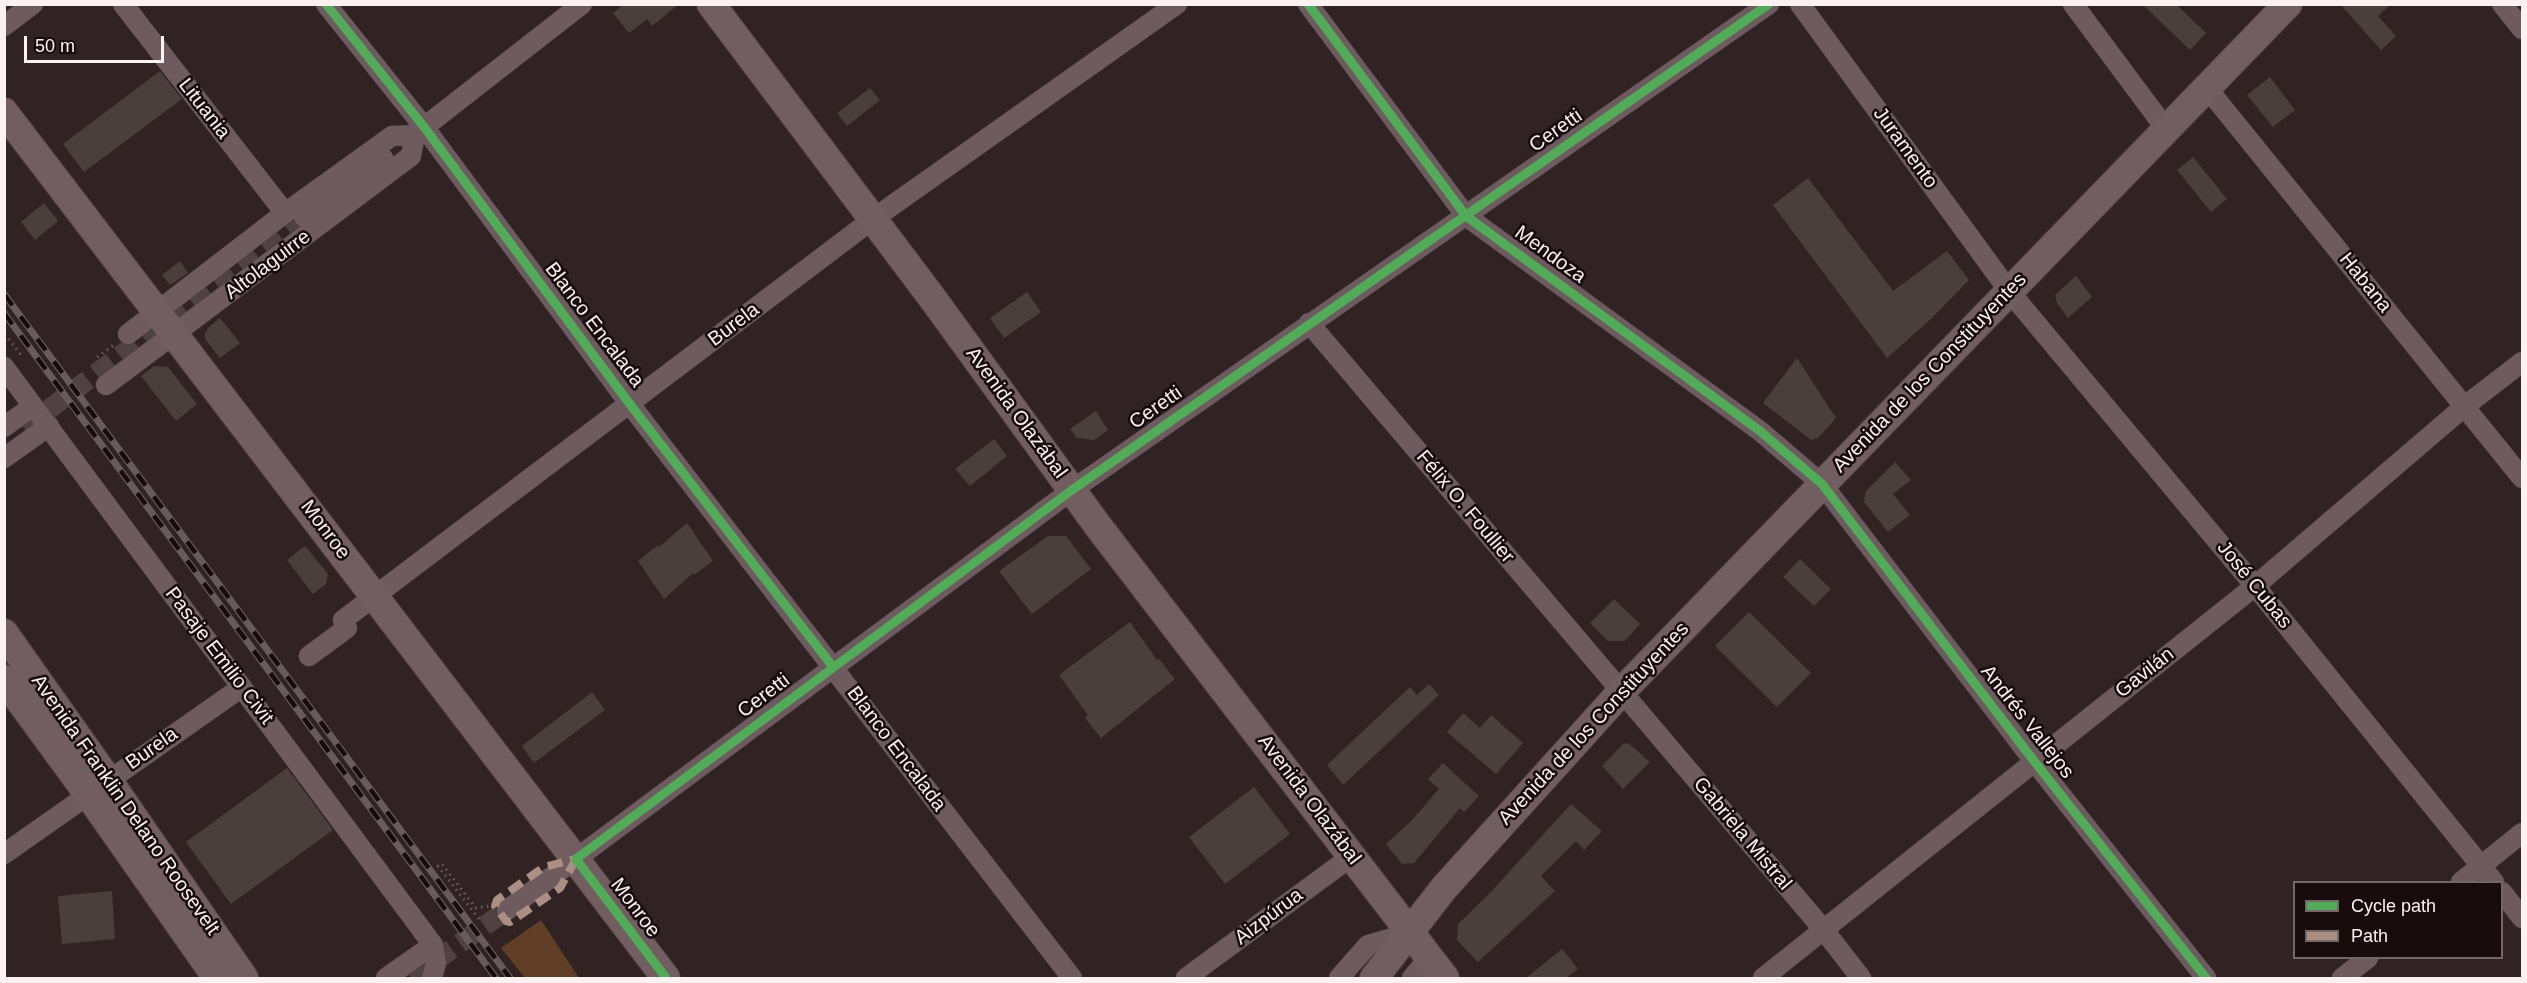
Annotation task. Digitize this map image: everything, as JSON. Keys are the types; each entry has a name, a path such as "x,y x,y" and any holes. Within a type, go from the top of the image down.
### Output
{"main road":[{"name":"Avenida Olazábal","path":"711,4 873,219 1072,490 1410,933 1429,972"},
{"name":"Avenida de los Constituyentes","path":"1374,978 1444,888 1622,691 2288,4"},
{"name":"Monroe","path":"4,112 666,978"},
{"name":"Avenida Franklin Delano Roosevelt","path":"4,633 217,978"},
{"name":"Avenida Franklin Delano Roosevelt","path":"4,680 98,787 244,978"}],"street":[{"path":"4,26 33,4"},
{"name":"Lituania","path":"123,4 295,215"},
{"name":"Blanco Encalada","path":"326,4 420,131 1072,978"},
{"name":"Altolaguirre","path":"128,334 295,215 392,136 420,131 582,4"},
{"name":"Burela","path":"309,656 347,627 342,620 873,219 1177,4"},
{"name":"Mendoza","path":"1308,4 1466,216 1760,431 1822,484"},
{"name":"Ceretti","path":"501,908 497,900 544,867 576,859 1072,490 1769,4"},
{"name":"Juramento","path":"1800,4 2009,291"},
{"path":"2073,4 2166,129"},
{"path":"2502,4 2523,29"},
{"name":"Habana","path":"2207,88 2523,478"},
{"name":"Altolaguirre","path":"106,385 176,335 411,156 420,131"},
{"name":"José Cubas","path":"2009,291 2255,586 2493,881"},
{"name":"Félix O. Foullier","path":"1309,323 1622,691"},
{"name":"Gavilán","path":"1762,978 2255,586 2465,406 2523,362"},
{"name":"Pasaje Emilio Civit","path":"4,367 433,945"},
{"path":"4,427 33,406"},
{"path":"4,458 49,426"},
{"path":"4,442 24,428"},
{"name":"Andrés Vallejos","path":"1822,484 2034,761 2206,978"},
{"name":"Burela","path":"4,854 242,687"},
{"name":"Gabriela Mistral","path":"1622,691 1823,929 1861,978"},
{"path":"2462,881 2523,833"},
{"name":"Aizpúrua","path":"1186,978 1352,856"},
{"path":"2503,893 2523,918"},
{"path":"1339,978 1368,945 1410,933"},
{"path":"386,978 433,945 436,963 432,978"},
{"path":"2342,978 2366,959"}],"path":[{"path":"478,919 438,866 442,864 476,908 501,908"}],"shaded area":[{"path":"541,920 579,978 525,978 501,948"}],"building":[{"path":"624,4 679,4 652,26 647,19 629,33 613,13"},
{"path":"2142,4 2176,4 2206,33 2190,50"},
{"path":"2340,4 2391,4 2378,16 2396,36 2381,50"},
{"path":"160,71 182,99 84,172 63,144"},
{"path":"2270,77 2295,110 2273,127 2247,95"},
{"path":"870,88 880,100 847,126 837,113"},
{"path":"2193,157 2227,199 2211,212 2177,170"},
{"path":"1808,178 1893,291 1947,251 1969,280 1932,318 1887,358 1773,205"},
{"path":"44,203 58,221 35,240 21,222"},
{"path":"180,261 188,273 170,285 162,275"},
{"path":"2076,276 2092,297 2068,318 2057,303 2055,295"},
{"path":"1027,292 1041,312 1004,338 990,318"},
{"path":"220,318 240,343 220,358 205,339 205,333"},
{"path":"1797,358 1836,418 1818,438 1811,440 1763,403"},
{"path":"154,366 168,367 197,404 176,421 141,376"},
{"path":"1096,411 1108,430 1094,440 1077,438 1070,429"},
{"path":"994,439 1007,456 970,486 955,469"},
{"path":"1895,462 1911,480 1893,494 1910,515 1888,532 1864,502 1866,491"},
{"path":"687,523 713,561 694,575 693,573 664,599 638,561 658,545 659,547"},
{"path":"1048,536 1066,536 1091,569 1032,614 999,571"},
{"path":"305,546 328,574 326,584 313,594 287,560"},
{"path":"1800,559 1831,589 1814,606 1783,577"},
{"path":"1614,599 1640,624 1625,641 1608,641 1590,623"},
{"path":"1749,612 1811,673 1777,707 1715,646"},
{"path":"1130,622 1157,660 1159,659 1175,679 1101,738 1085,718 1088,715 1059,675"},
{"path":"1429,684 1439,695 1343,785 1327,765 1410,687 1417,695"},
{"path":"592,692 605,710 534,763 522,746"},
{"path":"1463,713 1480,728 1491,715 1523,743 1496,774 1447,732"},
{"path":"1628,743 1650,762 1623,789 1602,766 1623,744"},
{"path":"1443,763 1479,796 1464,812 1460,808 1414,863 1402,864 1386,844 1411,821 1439,789 1428,779"},
{"path":"287,768 333,830 231,904 186,842"},
{"path":"1254,787 1290,834 1225,884 1189,837"},
{"path":"1571,804 1602,831 1584,850 1576,841 1541,876 1555,891 1478,962 1457,940 1458,924 1489,894"},
{"path":"112,891 115,939 62,944 58,896"},
{"path":"1562,949 1578,969 1566,978 1526,978"}],"tunnel":[{"path":"24,428 304,217"},
{"path":"411,978 507,910"}],"railway":[{"path":"4,294 510,978"},
{"path":"4,313 496,978"}],"marked path":[{"path":"576,859 560,888 510,922 506,921 495,906 497,900 544,867 576,859"}],"cycle path":[{"path":"326,4 424,127 629,403 833,667"},
{"path":"1308,4 1466,216 1760,431 1822,484 2034,761 2206,978"},
{"path":"666,978 576,859 1072,490 1769,4"}]}
